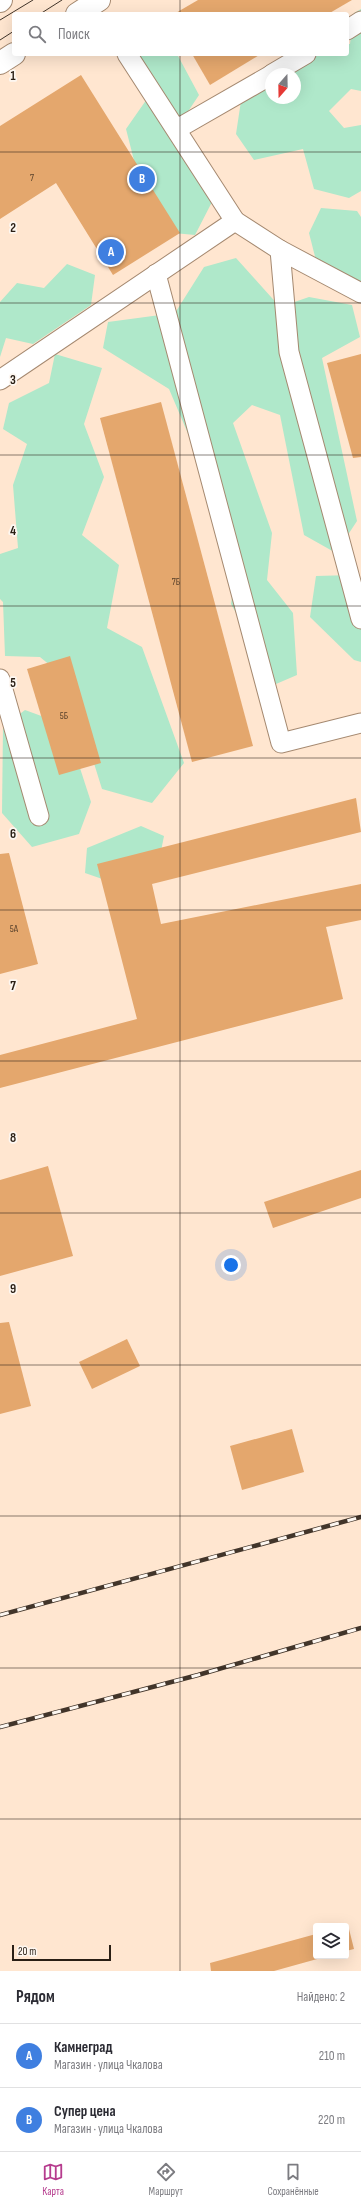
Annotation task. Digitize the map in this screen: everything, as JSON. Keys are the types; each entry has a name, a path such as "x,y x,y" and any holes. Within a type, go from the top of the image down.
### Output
{"main road":[{"path":"0,63 12,55"}],"lane":[{"path":"349,29 361,21"},
{"path":"128,56 235,221 280,250 361,292"},
{"path":"282,68 303,56"},
{"path":"177,130 265,78"},
{"path":"0,380 235,221"},
{"path":"280,250 289,352 361,620"},
{"path":"156,274 281,743 361,723"},
{"path":"0,679 39,816"}],"green space":[{"path":"361,9 361,91 351,89 329,111 344,128 361,125 361,191 349,198 314,189 303,149 254,160 236,134 244,81 265,68 265,104 301,104 301,68 265,68 285,56 349,56 349,44 354,13"},
{"path":"135,56 178,56 199,95 173,134 212,202 195,235 152,231 126,129 156,86"},
{"path":"321,208 357,211 361,217 361,286 322,284 309,233"},
{"path":"236,258 280,307 309,297 352,305 360,337 322,358 357,521 336,553 304,535 280,415 252,405 233,423 272,533 267,580 293,613 297,675 276,684 231,604 238,551 169,389 103,348 108,322 175,313 204,267"},
{"path":"67,264 95,275 91,305 33,344 6,338 0,357 0,302 17,283 44,288"},
{"path":"55,354 102,368 84,424 104,477 82,535 119,565 107,628 142,647 184,763 152,803 102,789 68,680 40,657 5,656 3,602 0,599 0,554 18,548 13,485 27,444 3,429 9,403 49,383"},
{"path":"352,575 361,585 361,662 354,660 310,617 316,576"},
{"path":"25,710 66,725 91,802 79,834 32,847 2,813 3,727"},
{"path":"141,826 164,836 159,861 108,881 85,873 87,848"}],"building":[{"path":"198,0 352,0 331,12 177,12"},
{"path":"193,56 258,56 210,85"},
{"path":"81,75 180,233 113,275 56,183 0,219 0,126"},
{"path":"361,354 361,457 353,458 327,363"},
{"path":"161,402 253,746 192,762 100,418"},
{"path":"70,656 101,763 59,775 27,669"},
{"path":"356,798 361,832 152,884 161,924 361,884 361,920 326,927 343,999 0,1088 0,1055 137,1019 97,864"},
{"path":"9,853 38,964 0,974 0,854"},
{"path":"48,1166 73,1256 0,1276 0,1180"},
{"path":"361,1170 361,1198 273,1228 264,1202"},
{"path":"9,1322 31,1406 0,1414 0,1323"},
{"path":"127,1339 140,1366 92,1389 79,1362"},
{"path":"292,1429 304,1472 242,1490 230,1446"},
{"path":"349,1929 354,1949 349,1950"},
{"path":"313,1935 313,1959 317,1959 274,1971 211,1971 210,1963"}],"tram line":[{"path":"13,12 33,0"},
{"path":"43,12 62,0"},
{"path":"0,20 12,13"},
{"path":"0,40 12,32"}],"railway":[{"path":"0,1615 361,1517"},
{"path":"0,1727 198,1675 361,1628"}],"place":[{"name":"Супер цена","path":"142,179"},
{"name":"Камнеград","path":"111,252"}]}
